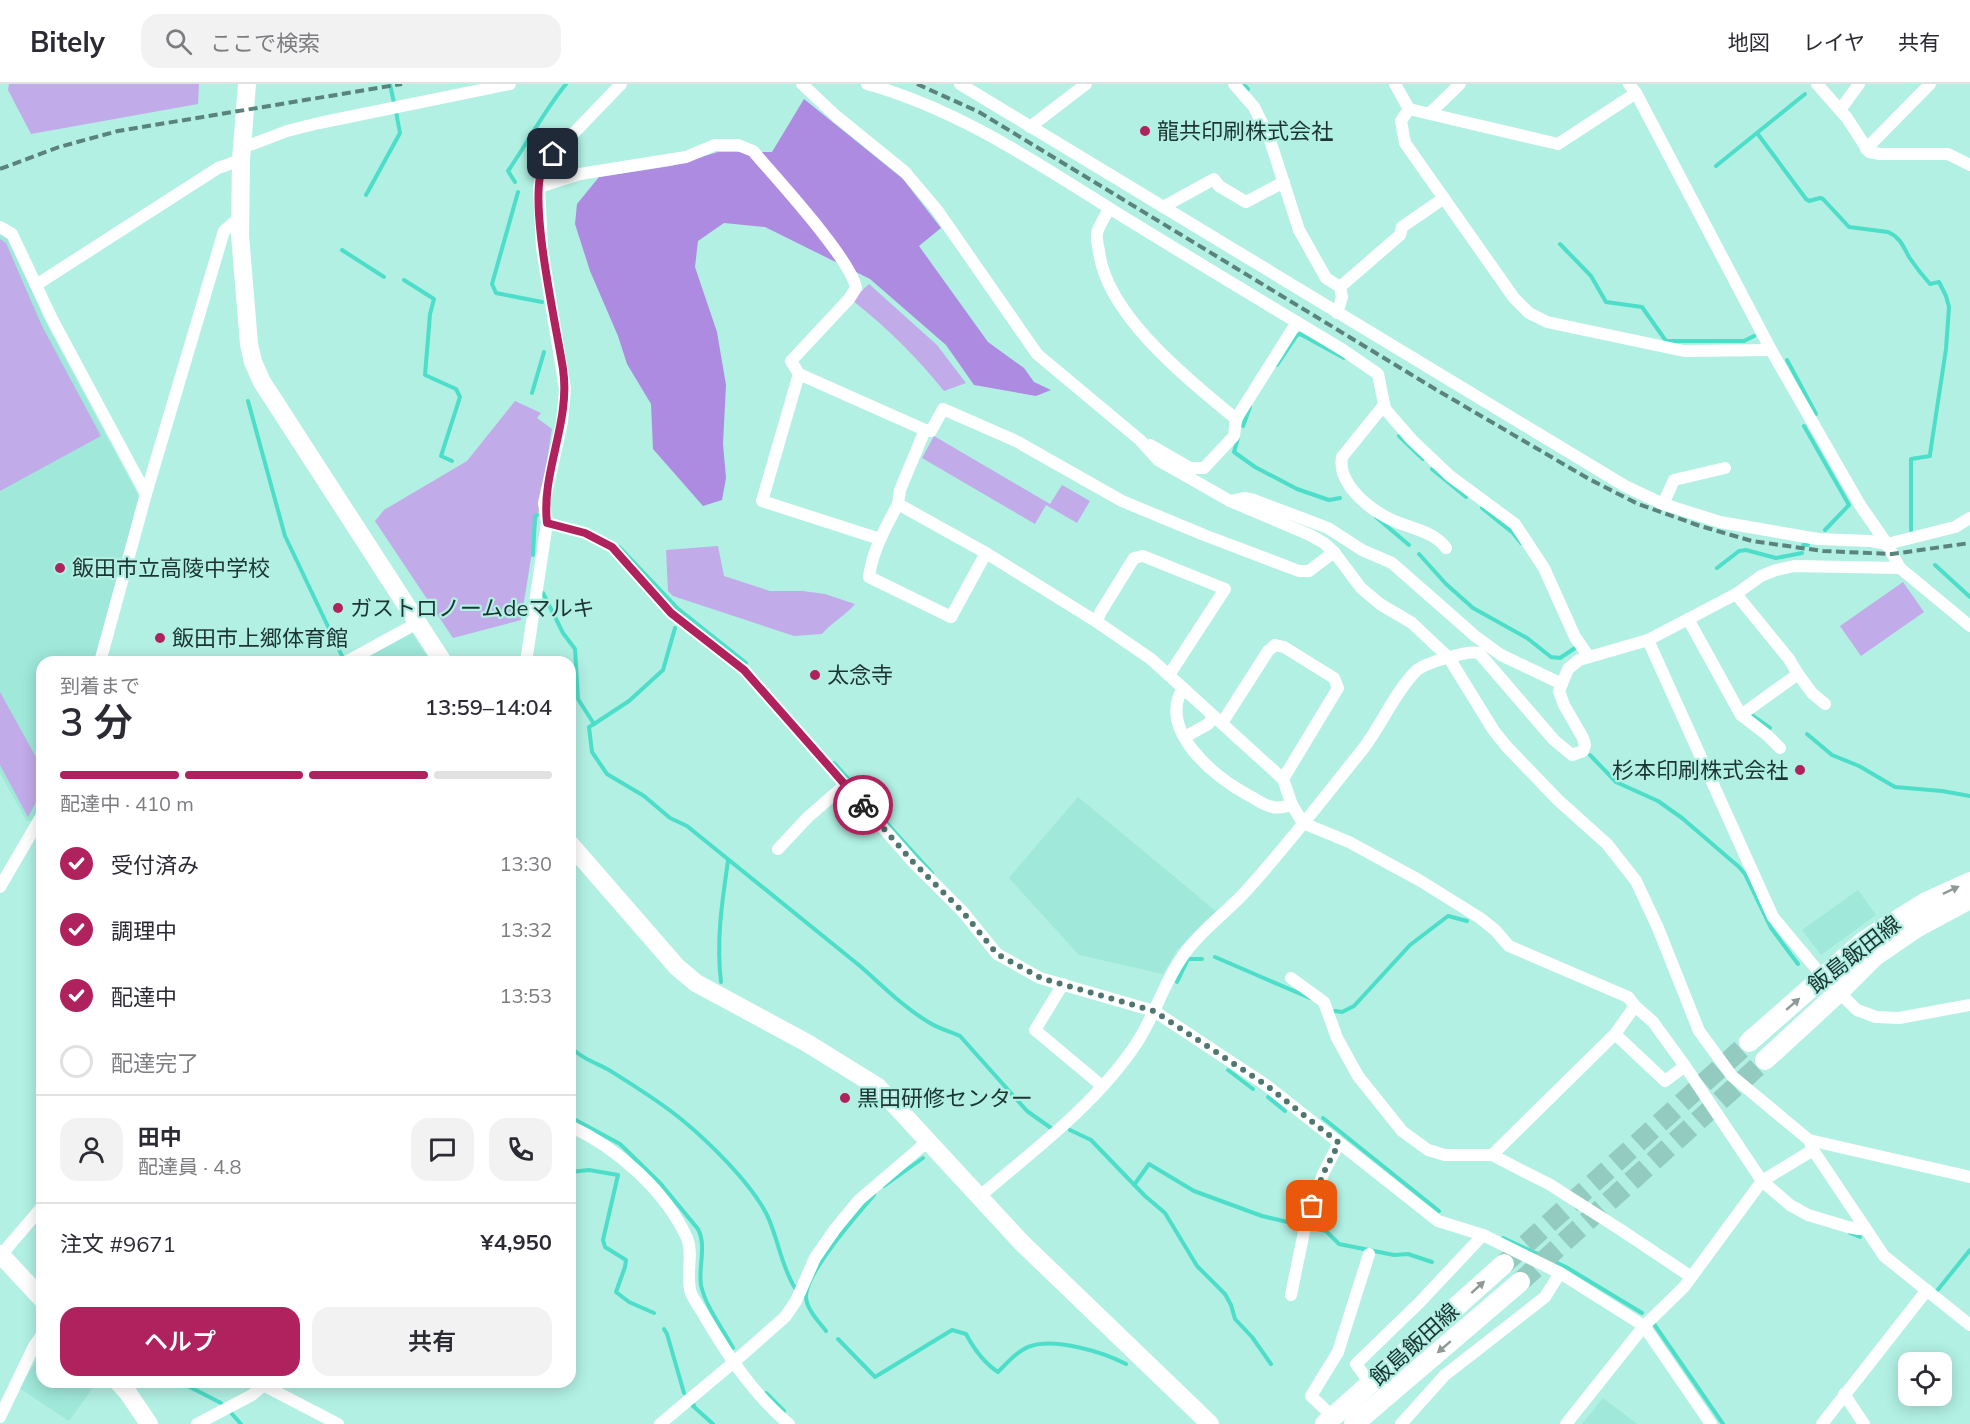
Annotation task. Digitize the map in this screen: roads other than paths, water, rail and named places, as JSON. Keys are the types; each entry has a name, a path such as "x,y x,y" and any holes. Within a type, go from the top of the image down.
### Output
{"main road":[{"name":"飯島飯田線","path":"1749,1042 1864,941 1926,902 1970,882"},
{"name":"飯島飯田線","path":"1765,1060 1875,956 1916,928 1970,899"},
{"name":"飯島飯田線","path":"1329,1420 1504,1264"},
{"name":"飯島飯田線","path":"1360,1422 1520,1282"}],"street":[{"path":"36,285 218,168 242,146 319,123 510,84"},
{"path":"527,656 547,523 544,503 562,422 565,389 542,248 539,187 543,165 621,84"},
{"path":"802,84 836,116 905,172 937,210 1037,354 1140,440 1158,460 1230,501 1324,543 1334,552 1361,588 1380,604 1412,623 1449,658 1494,731 1507,747 1558,800 1606,844 1636,881 1658,928 1699,1031 1732,1076 1811,1145 1884,1256 1970,1325"},
{"path":"867,84 889,90 954,116 1024,155 1378,374 1385,409 1412,440 1444,471 1515,524 1544,568 1575,637 1588,657"},
{"path":"960,84 1625,486 1663,504 1720,522 1818,539 1871,541 1887,544 1955,527 1970,518"},
{"path":"1030,127 1086,84"},
{"path":"1234,84 1254,107 1269,137 1299,230 1326,279 1340,287 1342,297 1337,313"},
{"path":"1395,84 1409,109 1558,144 1633,89 1771,350 1860,505 1887,544 1899,568 1970,626"},
{"path":"1430,113 1460,84"},
{"path":"1817,84 1847,118 1869,152 1948,154 1970,165"},
{"path":"1840,110 1859,84"},
{"path":"1866,149 1930,84"},
{"path":"247,86 240,217 249,344 253,362 262,382 439,656"},
{"path":"1409,109 1401,121 1405,143 1514,298 1528,313 1547,322 1684,351 1771,350"},
{"path":"539,187 580,174 686,157 715,145 738,145 753,151 837,252 855,282 856,288 849,298 790,361 800,374 925,430 931,431 943,409 1016,441 1122,501 1212,539 1299,571 1309,571 1334,552"},
{"path":"1163,207 1214,178 1219,186 1246,202 1284,182"},
{"path":"1340,287 1400,235 1402,227 1444,198"},
{"path":"1110,208 1097,234 1100,265 1118,301 1143,334 1187,378 1236,419"},
{"path":"102,656 146,495 224,231 240,217"},
{"path":"0,227 12,234 93,397 146,495"},
{"path":"1140,440 1190,468 1204,468 1234,436 1236,419 1297,322"},
{"path":"800,374 762,501 880,539"},
{"path":"1384,405 1342,457 1341,466 1344,477 1364,502 1389,519 1429,534 1446,548"},
{"path":"925,430 900,490 898,504 880,539 870,566 869,577 951,617 986,553"},
{"path":"1663,504 1674,480 1725,468"},
{"path":"1230,501 1244,498 1254,500 1328,528 1362,550 1392,563 1475,636 1501,655 1562,684"},
{"path":"898,504 986,553 1097,622 1151,659 1283,779 1292,805 1302,823 1349,842 1419,880 1480,918 1509,946 1628,997 1653,1022 1762,1181 1790,1205 1808,1215 1848,1227 1865,1227"},
{"path":"547,523 585,533 612,547 671,613 744,670 913,862 963,912 997,954 1041,978 1154,1011 1266,1085 1438,1221 1484,1235 1560,1273 1644,1326 1711,1424"},
{"path":"1097,622 1100,613 1134,558 1143,556 1225,589 1169,675"},
{"path":"980,1196 1067,1122 1102,1086 1136,1044 1168,979 1188,948 1246,892 1366,745 1402,687 1417,669 1458,654 1479,653 1554,740 1572,755 1583,751 1586,745 1559,691 1568,669 1579,660 1648,640 1736,594 1761,576 1776,570 1794,566 1899,568"},
{"path":"1736,594 1789,659 1812,693 1826,704"},
{"path":"1688,619 1741,715 1780,748"},
{"path":"357,656 419,622"},
{"path":"1648,640 1773,918 1824,977 1857,1010 1876,1017 1899,1018 1970,1005"},
{"path":"1185,737 1218,720 1268,651 1275,645 1284,647 1334,678 1338,688 1283,779"},
{"path":"1741,715 1798,674"},
{"path":"1183,688 1177,698 1176,708 1179,724 1191,749 1235,787 1271,807 1292,805"},
{"path":"778,849 808,817 846,784"},
{"path":"0,887 36,825"},
{"path":"576,851 677,967 696,983 807,1043 878,1087 1021,1242 1210,1424"},
{"path":"1291,978 1324,1002 1337,1038 1358,1076 1402,1131 1428,1150 1445,1155 1492,1155 1549,1184 1690,1276"},
{"path":"1063,984 1035,1029 1102,1086"},
{"path":"1492,1155 1615,1034 1635,1006"},
{"path":"1615,1034 1665,1081 1684,1066"},
{"path":"576,1129 606,1146 640,1175 665,1202 688,1240 691,1292 726,1353 735,1362 743,1377 789,1424"},
{"path":"660,1424 785,1317 796,1301 815,1258 835,1229 859,1200 928,1141"},
{"path":"1291,1295 1306,1222 1323,1174 1339,1143"},
{"path":"1566,1424 1644,1326 1684,1287 1762,1181 1811,1145 1970,1177"},
{"path":"36,1214 1,1254 36,1292"},
{"path":"1356,1364 1484,1235"},
{"path":"1329,1420 1311,1396 1338,1352 1369,1254"},
{"path":"1401,1424 1445,1375 1545,1297 1560,1273"},
{"path":"1822,1424 1926,1290"},
{"path":"0,1417 36,1343"},
{"path":"1338,1352 1356,1364 1370,1383"},
{"path":"123,1388 149,1424"},
{"path":"197,1424 232,1406 256,1388"},
{"path":"272,1388 338,1424"},
{"path":"1844,1394 1864,1424"}],"waterway":[{"path":"390,84 394,103"},
{"path":"515,182 508,171 566,84"},
{"path":"1243,84 1248,89"},
{"path":"1716,166 1805,94"},
{"path":"366,195 400,133 396,112"},
{"path":"1757,133 1806,199 1809,201 1823,199 1849,227 1888,232 1896,236 1927,281 1930,284 1939,282 1946,296 1949,307 1946,349 1930,456 1911,459 1911,530"},
{"path":"518,192 492,284 496,293 542,302"},
{"path":"1560,244 1591,276 1606,302 1642,307 1666,341 1744,341 1754,336"},
{"path":"342,250 384,277"},
{"path":"404,280 434,299 430,314 425,375 456,389 460,397 441,456 452,461"},
{"path":"1277,365 1297,335 1300,334 1344,358"},
{"path":"532,393 544,352"},
{"path":"1787,360 1816,414"},
{"path":"248,401 285,536 342,656"},
{"path":"1243,426 1250,407"},
{"path":"1804,426 1849,505 1825,530"},
{"path":"1399,436 1423,459"},
{"path":"1238,438 1234,452 1255,467 1297,489 1329,500 1340,498"},
{"path":"1432,469 1466,497"},
{"path":"1482,508 1513,533 1521,543"},
{"path":"533,555 535,516 537,515"},
{"path":"1376,517 1409,545"},
{"path":"1803,545 1808,545"},
{"path":"619,547 677,608 746,663"},
{"path":"1717,568 1739,551 1746,550 1776,558 1802,553"},
{"path":"1419,554 1446,584 1473,608 1527,638 1551,657 1560,658 1575,648"},
{"path":"1935,565 1970,597"},
{"path":"543,593 563,633 575,649 575,656"},
{"path":"594,724 629,701 663,670 675,628"},
{"path":"576,666 578,699 594,724 589,727 592,752 607,774 644,796 670,818 687,826 911,1010 933,1025 960,1036 1027,1111 1051,1128"},
{"path":"1750,714 1770,728"},
{"path":"1807,734 1832,755 1859,766 1895,787 1970,796"},
{"path":"1590,755 1616,782 1658,801 1682,818 1739,867 1745,874 1771,928 1798,964"},
{"path":"834,763 872,805"},
{"path":"883,819 932,873"},
{"path":"721,982 719,937 728,861"},
{"path":"1335,1011 1342,1012 1354,1006 1410,945 1448,916 1467,921"},
{"path":"1215,957 1310,998"},
{"path":"1177,982 1188,959 1202,959"},
{"path":"576,1052 646,1093 692,1128 716,1151 751,1190 767,1215 786,1271 795,1288"},
{"path":"1228,1070 1253,1089"},
{"path":"1268,1097 1285,1111"},
{"path":"1323,1118 1439,1211"},
{"path":"576,1120 620,1144 660,1183 698,1229 702,1243 700,1278 703,1293 733,1348"},
{"path":"1070,1130 1091,1140 1145,1196 1165,1213 1197,1266 1225,1294 1235,1319 1252,1337 1271,1364"},
{"path":"884,1186 923,1158"},
{"path":"1134,1185 1149,1164 1194,1191 1262,1216 1300,1225"},
{"path":"576,1171 589,1170 618,1175 603,1240 605,1247 626,1260 616,1292 629,1302 654,1313"},
{"path":"826,1331 806,1300 809,1284 834,1243 874,1195"},
{"path":"1312,1228 1326,1231 1339,1244 1394,1255 1408,1254 1432,1262"},
{"path":"1850,1233 1860,1237"},
{"path":"1503,1238 1566,1267 1642,1313"},
{"path":"1936,1292 1970,1250"},
{"path":"1654,1324 1723,1424"},
{"path":"664,1329 684,1393"},
{"path":"838,1339 875,1377 952,1330 966,1334 980,1355 998,1372 1022,1350 1041,1344 1079,1348 1126,1364"},
{"path":"192,1388 221,1403"},
{"path":"766,1393 784,1411"},
{"path":"694,1405 713,1424"},
{"path":"232,1414 241,1424"}],"tunnel":[{"path":"1504,1264 1749,1042"},
{"path":"1520,1282 1765,1060"}],"railway":[{"path":"0,169 59,147 118,131 402,84"},
{"path":"917,84 979,112 1435,389 1589,479 1638,504 1752,541 1823,551 1892,554 1970,543"}],"place":[{"name":"龍共印刷株式会社","path":"1145,131"},
{"name":"飯田市立高陵中学校","path":"60,568"},
{"name":"ガストロノームdeマルキ","path":"338,608"},
{"name":"飯田市上郷体育館","path":"160,638"},
{"name":"太念寺","path":"815,675"},
{"name":"杉本印刷株式会社","path":"1800,770"},
{"name":"黒田研修センター","path":"845,1098"}]}
